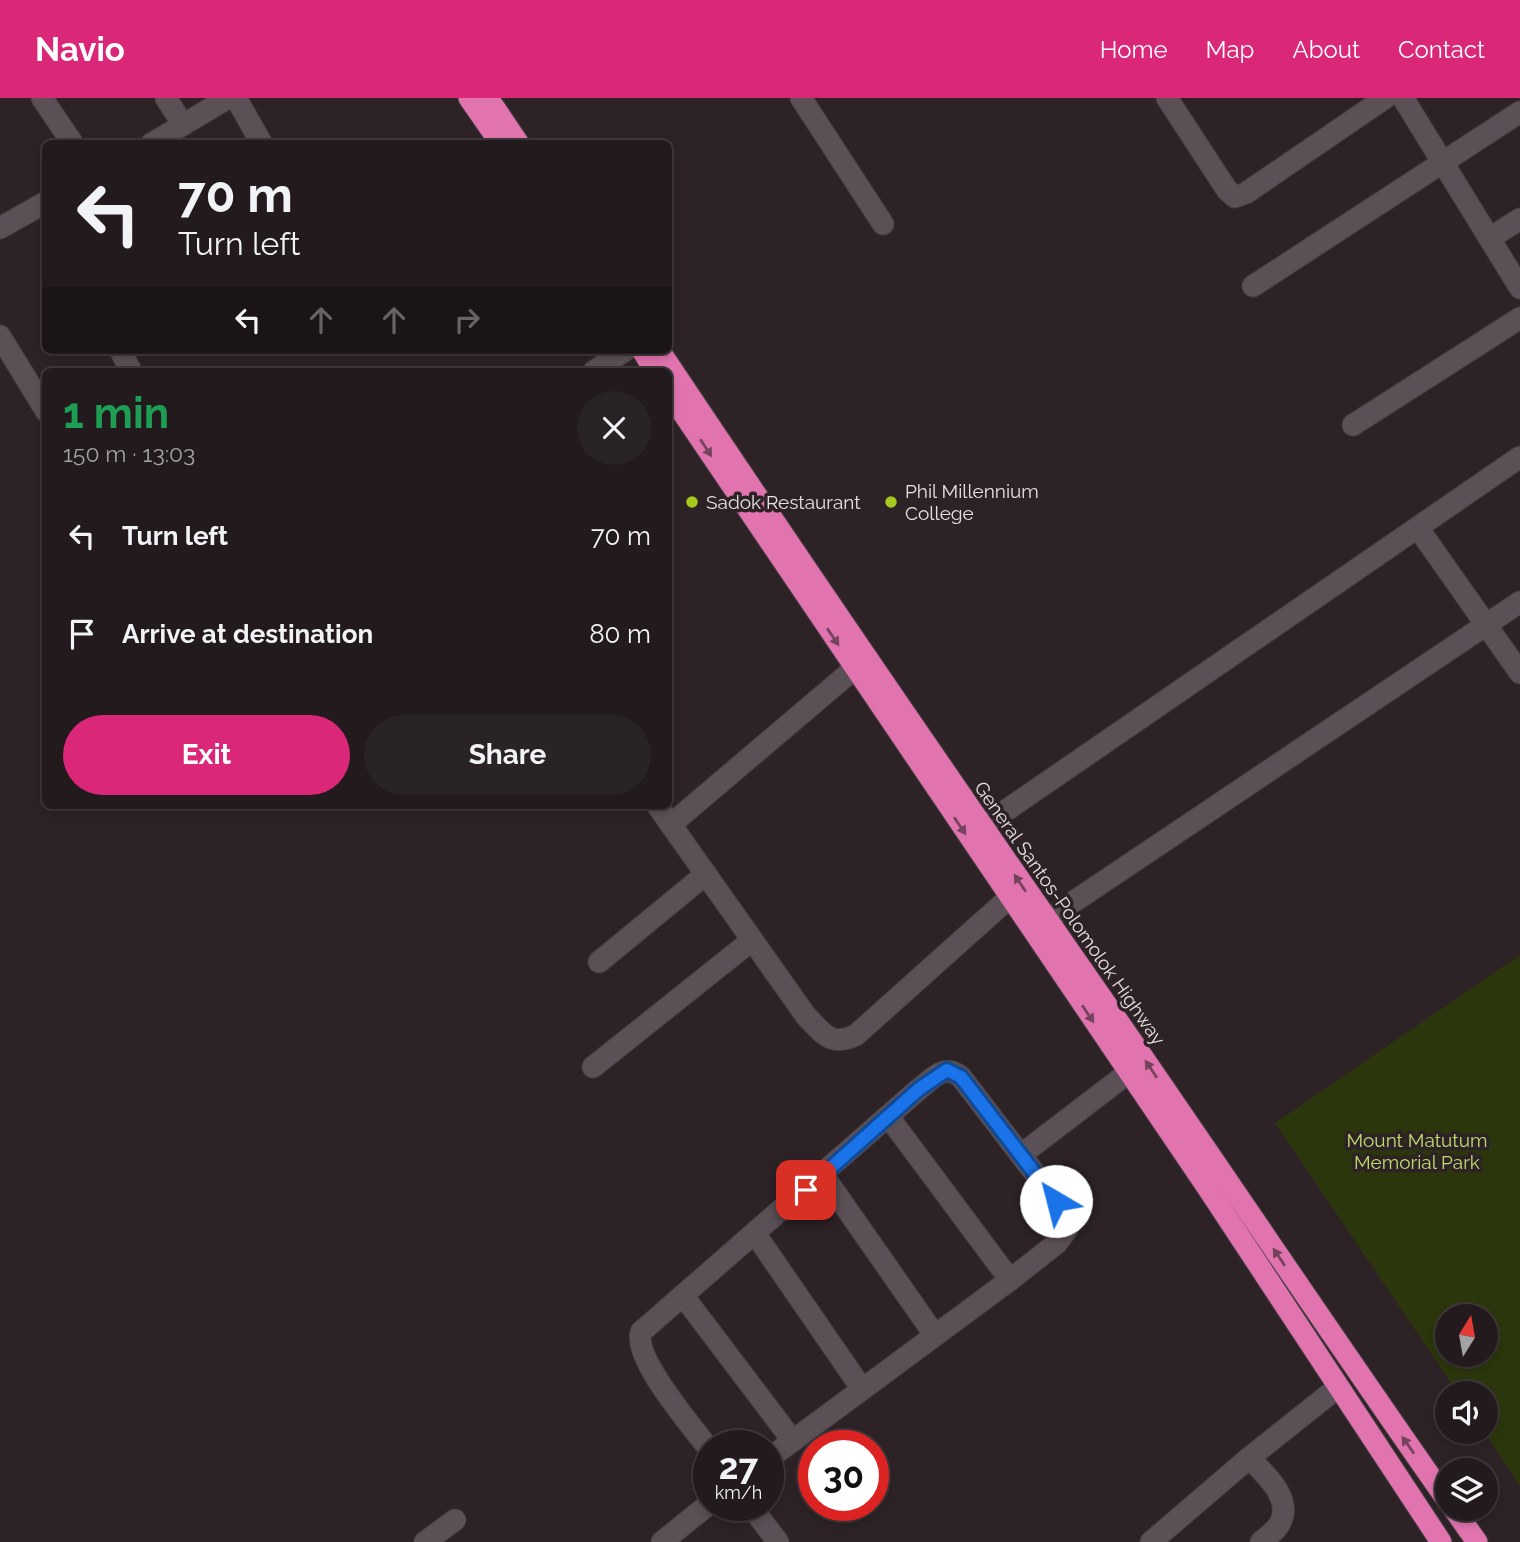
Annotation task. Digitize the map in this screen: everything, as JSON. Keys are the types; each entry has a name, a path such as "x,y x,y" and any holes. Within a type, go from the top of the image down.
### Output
{"highway":[{"path":"469,98 498,140"},
{"path":"488,98 516,140"},
{"name":"General Santos-Polomolok Highway","path":"672,369 1045,921 1435,1483"},
{"path":"672,397 1209,1190 1441,1542"},
{"path":"1462,1521 1476,1542"}],"street":[{"path":"42,98 70,140"},
{"path":"166,98 183,125"},
{"path":"158,140 228,98"},
{"path":"236,98 260,140"},
{"path":"801,98 883,224"},
{"path":"1167,98 1227,190 1235,197 1246,193 1385,98"},
{"path":"1403,98 1520,288"},
{"path":"1254,286 1520,112"},
{"path":"0,228 42,206"},
{"path":"1490,238 1520,219"},
{"path":"1353,425 1520,318"},
{"path":"0,336 42,404"},
{"path":"599,368 620,354"},
{"path":"982,827 1520,457"},
{"path":"1418,528 1520,673"},
{"path":"1045,921 1520,602"},
{"path":"671,825 854,669"},
{"path":"660,809 806,1016 827,1037 840,1041 856,1035 1009,898"},
{"path":"599,962 706,874"},
{"path":"593,1067 751,941"},
{"path":"695,1430 647,1363 639,1343 641,1332 888,1116 938,1074 951,1070 961,1077 1022,1154 1068,1222 1063,1236 1010,1280 784,1447"},
{"path":"1022,1154 1128,1073"},
{"path":"888,1116 1010,1280"},
{"path":"823,1175 934,1334"},
{"path":"755,1235 862,1389"},
{"path":"684,1297 793,1441"},
{"path":"1150,1542 1249,1458 1338,1388"},
{"path":"1249,1458 1270,1479 1279,1494 1283,1511 1280,1523 1261,1542"},
{"path":"425,1542 454,1520"},
{"path":"674,1538 693,1520"},
{"path":"762,1521 778,1542"}],"green space":[{"name":"Mount Matutum Memorial Park","path":"1520,955 1520,1486 1492,1444 1498,1444 1498,1381 1450,1381 1440,1367 1498,1367 1498,1304 1435,1304 1435,1359 1275,1123"}],"place":[{"name":"Sadok Restaurant","path":"692,502"},
{"name":"Phil Millennium College","path":"891,502"}],"route":[{"path":"806,1190 919,1089 944,1070 951,1070 961,1077 1056,1201"}]}
